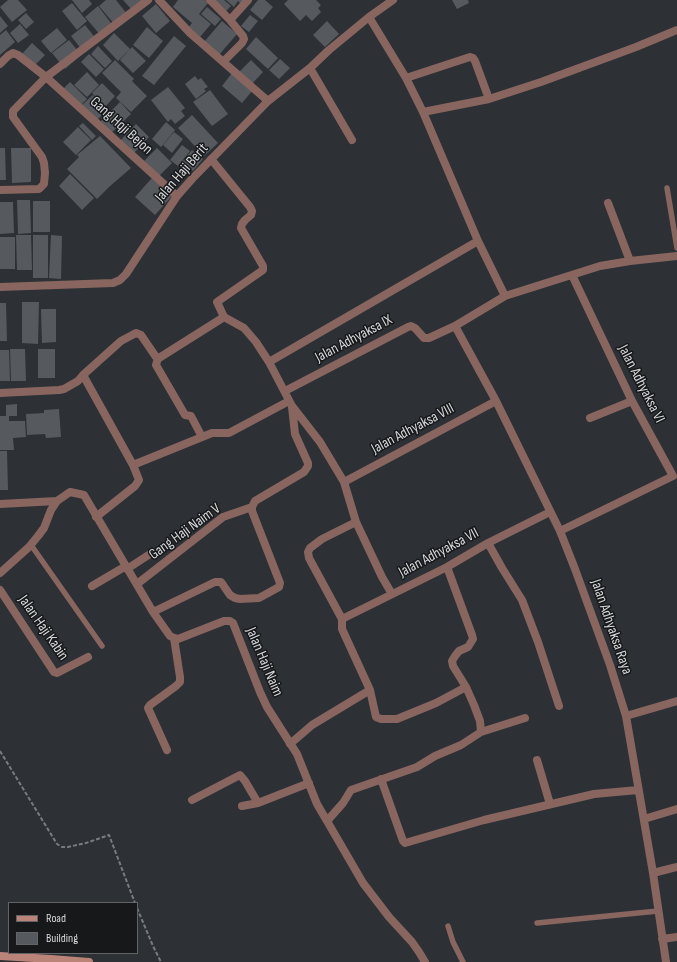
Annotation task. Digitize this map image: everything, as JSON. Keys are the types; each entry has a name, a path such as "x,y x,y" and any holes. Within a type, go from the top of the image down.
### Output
{"main road":[{"path":"0,956 89,962"}],"street":[{"path":"0,190 39,189 44,184 45,173 42,157 13,117 13,111 46,77 148,0"},
{"path":"159,0 190,33 268,101"},
{"path":"210,0 244,36 242,43 223,62"},
{"path":"230,20 248,0"},
{"name":"Jalan Haji Berit","path":"0,287 113,283 120,280 126,274 177,196 211,159 268,101 310,68 369,17 393,0"},
{"path":"369,17 406,78 423,112 478,241 505,296"},
{"path":"423,112 489,98 541,82 636,47 677,30"},
{"name":"Gang Hqji Bejon","path":"0,64 13,53 18,55 46,77 177,196"},
{"path":"406,78 470,57 475,61 489,98"},
{"path":"310,68 352,140"},
{"path":"211,159 252,211 251,216 245,220 241,228 263,266 263,270 217,302 224,317 244,328 256,342 270,362 291,404 320,442 344,482 356,522 382,577 392,594"},
{"path":"608,202 630,261"},
{"path":"270,362 478,241"},
{"path":"455,326 505,296 600,266 677,256"},
{"name":"Jalan Adhyaksa VI","path":"560,531 675,478 632,401 572,275"},
{"path":"202,437 192,416 185,414 156,366 158,358 224,317"},
{"name":"Jalan Adhyaksa IX","path":"285,391 408,326 415,328 424,338 429,338 455,326"},
{"name":"Jalan Adhyaksa Raya","path":"455,326 496,401 560,531 610,666 626,716 653,873 666,962"},
{"path":"0,393 64,389 78,381 121,341 136,334 141,335 158,358"},
{"path":"83,376 133,465 139,480 135,486 96,517"},
{"name":"Jalan Adhyaksa VIII","path":"344,482 496,401"},
{"path":"590,418 632,401"},
{"path":"133,465 212,433 229,433 291,404"},
{"path":"153,612 215,582 220,582 230,595 240,599 259,598 279,588 280,583 252,511 252,507 255,501 304,472 308,466 295,434 291,404"},
{"path":"0,573 31,544 44,528 51,510 57,501 70,492 84,495 153,612 170,636 174,638 180,682 148,708 167,750"},
{"path":"0,504 57,501"},
{"name":"Gang Haji Naim V","path":"137,584 223,518 252,507"},
{"name":"Jalan Adhyaksa VII","path":"342,619 447,567 488,543 550,512"},
{"path":"356,522 322,539 310,548 308,552 309,558 342,619 342,629 370,690 374,715 381,719 397,719 436,703 466,687"},
{"path":"488,543 522,600 538,642 559,706"},
{"path":"92,586 150,554"},
{"path":"447,567 473,639 468,647 459,652 452,661 453,666 466,687 474,705 480,721 481,732"},
{"name":"Jalan Haji Kabin","path":"0,590 54,672 57,673 88,657"},
{"name":"Jalan Haji Naim","path":"174,638 178,639 224,621 230,621 233,623 260,692 267,707 297,754 317,804 363,883 412,942 425,962"},
{"path":"290,744 312,725 370,690"},
{"path":"626,716 677,701"},
{"path":"327,821 343,803 350,790 417,767 435,756 461,745 481,732 525,718"},
{"path":"537,760 550,804"},
{"path":"192,800 240,775 258,803"},
{"path":"381,779 405,843 484,820 550,804 594,794 638,790"},
{"path":"242,806 258,803 309,783"},
{"path":"644,819 677,809"},
{"path":"653,873 677,867"},
{"path":"662,939 677,937"}],"lane":[{"path":"667,188 677,248"},
{"path":"31,544 102,646"},
{"path":"537,924 658,911"},
{"path":"448,926 453,942 463,962"}],"path":[{"path":"0,750 57,844 62,847 68,847 86,843 108,835 135,902"},
{"path":"138,910 161,962"}],"building":[{"path":"8,0 18,0 27,10 12,22 0,7"},
{"path":"72,0 89,0 92,4 82,13"},
{"path":"106,0 116,0 127,14 115,25 99,6"},
{"path":"123,0 144,0 132,10"},
{"path":"178,0 205,0 208,3 199,14 211,24 200,37 189,27 192,23 173,7"},
{"path":"213,0 224,0 231,6 226,11"},
{"path":"226,0 245,0 241,4 238,1 234,7"},
{"path":"258,0 265,0 273,7 262,20 250,10"},
{"path":"288,0 316,0 321,5 318,8 321,12 312,21 306,15 300,21 284,4"},
{"path":"452,0 468,0 469,3 457,9"},
{"path":"72,3 87,21 77,30 62,11"},
{"path":"156,4 170,21 156,33 142,16"},
{"path":"98,6 114,27 102,37 85,17"},
{"path":"207,7 221,19 215,26 201,14"},
{"path":"26,13 34,22 26,29 18,20"},
{"path":"250,15 258,21 249,32 241,26"},
{"path":"0,16 8,26 0,33"},
{"path":"222,21 237,34 219,55 204,42"},
{"path":"327,21 339,34 325,47 313,35"},
{"path":"20,24 29,35 18,43 10,33"},
{"path":"85,25 97,40 83,51 71,36"},
{"path":"147,27 163,41 149,58 133,45"},
{"path":"57,28 67,40 51,53 41,41"},
{"path":"6,30 15,42 0,55 0,35"},
{"path":"114,33 130,49 118,61 103,45"},
{"path":"174,36 186,46 154,85 142,76"},
{"path":"256,37 278,58 268,69 246,49"},
{"path":"69,40 81,55 65,69 52,53"},
{"path":"32,43 45,55 34,66 22,54"},
{"path":"98,46 112,61 105,68 91,54"},
{"path":"132,47 146,61 133,73 120,60"},
{"path":"89,54 104,69 96,77 81,62"},
{"path":"280,59 290,68 279,79 269,70"},
{"path":"115,60 134,79 132,81 147,96 131,112 116,98 121,92 102,73"},
{"path":"251,60 263,72 251,85 239,72"},
{"path":"87,72 99,85 87,97 74,85"},
{"path":"232,73 253,90 242,103 222,86"},
{"path":"195,76 198,80 201,78 208,87 204,89 206,91 196,99 185,84"},
{"path":"70,82 87,99 80,106 63,89"},
{"path":"102,83 115,96 105,107 92,93"},
{"path":"168,87 185,108 181,111 185,116 175,124 171,119 168,122 151,100"},
{"path":"210,90 228,114 212,126 193,102"},
{"path":"93,95 107,110 97,120 82,105"},
{"path":"120,102 131,114 110,134 99,123"},
{"path":"192,115 218,143 204,156 178,128"},
{"path":"166,122 175,130 161,147 152,139"},
{"path":"83,123 96,136 92,140 79,126"},
{"path":"136,124 149,137 133,154 120,141"},
{"path":"78,127 91,140 76,155 63,142"},
{"path":"174,132 183,139 172,153 163,145"},
{"path":"100,136 131,168 97,199 67,169 79,157 77,155"},
{"path":"182,145 190,151 178,166 170,160"},
{"path":"0,148 5,148 6,180 0,180"},
{"path":"11,148 31,148 31,182 12,183"},
{"path":"157,148 172,163 159,176 144,161"},
{"path":"192,150 203,159 193,171 182,162"},
{"path":"70,174 94,198 82,210 59,186"},
{"path":"152,178 172,196 155,215 135,197"},
{"path":"17,200 30,200 31,233 18,234"},
{"path":"33,201 50,201 50,232 33,232"},
{"path":"0,202 13,202 14,233 0,234"},
{"path":"16,235 31,235 32,270 17,270"},
{"path":"33,235 48,235 48,278 33,278"},
{"path":"51,235 62,236 61,279 49,278"},
{"path":"0,237 15,237 15,269 0,269"},
{"path":"22,302 39,302 38,344 22,343"},
{"path":"0,303 6,303 7,341 0,341"},
{"path":"41,309 56,309 56,342 42,343"},
{"path":"10,349 25,349 26,381 11,381"},
{"path":"38,349 55,349 55,378 38,378"},
{"path":"0,350 9,350 10,381 0,381"},
{"path":"17,404 17,416 9,416 9,421 25,421 26,437 13,438 14,450 0,450 0,416 6,416 6,405"},
{"path":"59,409 61,437 46,438 45,434 27,435 26,414 44,413 44,410"},
{"path":"0,451 7,451 8,490 0,490"}]}
